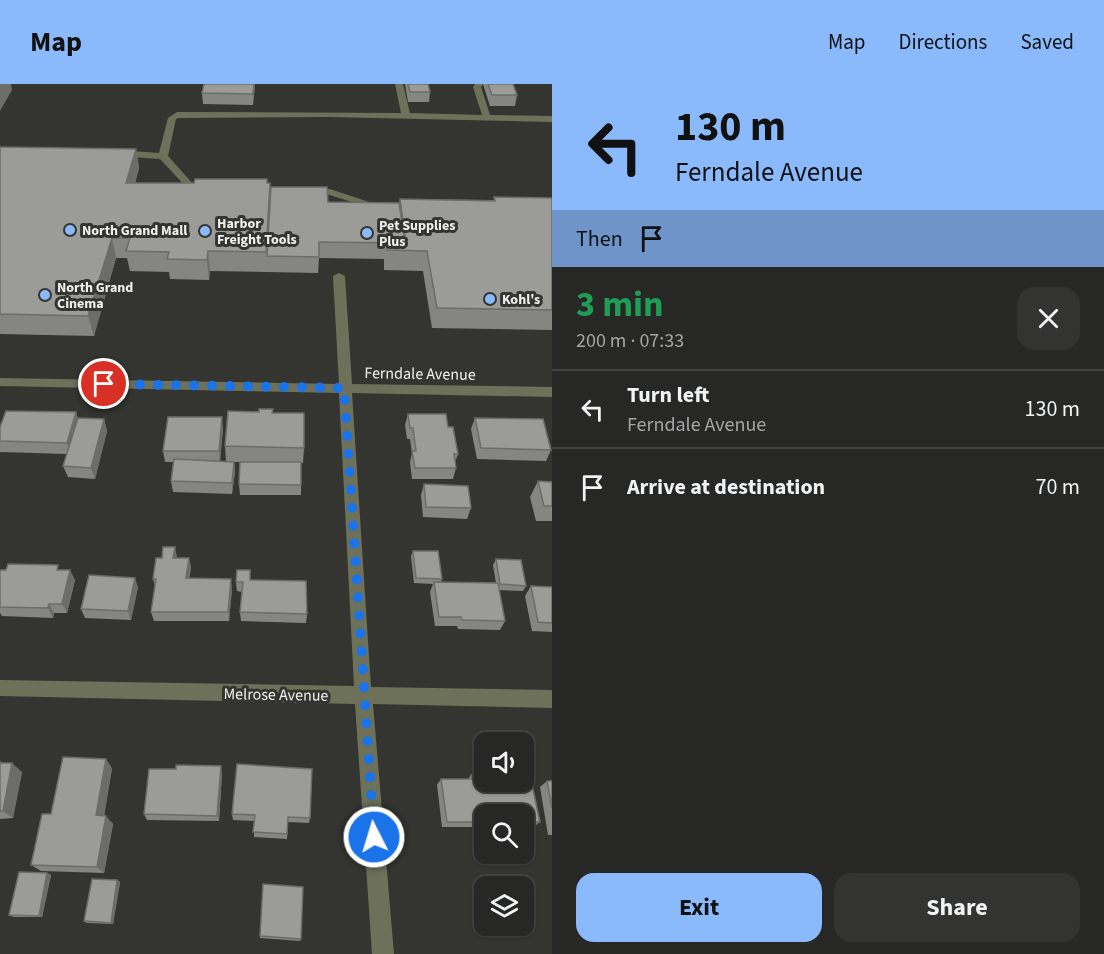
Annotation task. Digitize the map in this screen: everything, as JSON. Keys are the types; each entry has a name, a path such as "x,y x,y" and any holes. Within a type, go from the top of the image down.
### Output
{"street":[{"path":"399,84 406,116"},
{"path":"479,84 477,87 487,118"},
{"path":"163,156 172,118 177,115 215,109 552,119"},
{"path":"107,153 163,156 191,187 200,190 218,190"},
{"path":"294,190 327,191 383,208 393,208"},
{"path":"339,276 363,696 383,954"},
{"name":"Ferndale Avenue","path":"0,382 552,392"},
{"name":"Melrose Avenue","path":"0,688 552,699"}],"building":[{"path":"204,84 254,84 253,94 202,93"},
{"path":"408,84 428,84 430,92 410,92"},
{"path":"488,84 513,84 517,95 492,95"},
{"path":"0,147 136,149 126,183 194,183 195,179 267,179 267,183 270,183 266,252 208,251 207,260 167,259 169,252 126,251 130,238 112,238 88,316 0,314"},
{"path":"271,187 327,187 328,202 399,203 405,243 319,242 319,257 267,256"},
{"name":"Kohl's","path":"494,197 552,198 552,310 437,308 427,251 387,250 386,242 406,243 400,199 495,201"},
{"path":"259,409 273,409 272,413 304,413 304,448 225,446 228,411 259,412"},
{"path":"6,411 76,412 67,443 0,441 0,427"},
{"path":"408,414 446,414 448,427 453,427 458,454 454,454 456,468 415,468 412,451 416,451 413,428 410,428"},
{"path":"168,417 222,417 219,451 163,451"},
{"path":"78,418 104,419 91,468 63,466"},
{"path":"475,418 543,419 551,450 481,448"},
{"path":"174,459 234,462 232,483 171,481"},
{"path":"240,462 301,462 301,485 239,484"},
{"path":"538,481 552,482 552,506 544,506"},
{"path":"424,484 468,486 471,508 426,507"},
{"path":"163,547 175,547 173,558 189,558 186,578 231,579 228,612 151,612 156,579 153,579 156,558 162,558"},
{"path":"413,551 438,551 442,579 416,578"},
{"path":"496,559 521,560 526,586 500,584"},
{"path":"8,564 58,565 57,570 70,570 62,604 49,604 48,608 0,607 0,570 6,570"},
{"path":"237,570 250,570 250,580 306,581 307,614 240,612 243,582 236,582"},
{"path":"89,575 135,578 128,611 81,609"},
{"path":"434,582 498,583 505,621 439,617"},
{"path":"531,586 552,587 552,623 538,622"},
{"path":"63,757 106,759 96,815 106,816 97,867 31,865 42,814 51,814"},
{"path":"0,763 12,763 3,811 0,811"},
{"path":"237,764 312,769 310,818 288,817 287,834 253,832 255,815 232,814"},
{"path":"176,765 221,766 217,816 144,814 149,769 176,769"},
{"path":"471,775 474,775 474,792 534,792 540,822 534,822 534,804 474,804 474,822 447,822 441,779 472,779"},
{"path":"547,781 552,781 552,808"},
{"path":"19,872 47,873 39,916 9,915"},
{"path":"92,879 117,880 111,923 84,921"},
{"path":"263,884 303,887 301,939 260,936"}],"place":[{"name":"North Grand Mall","path":"70,230"},
{"name":"Harbor Freight Tools","path":"205,231"},
{"name":"Pet Supplies Plus","path":"367,233"},
{"name":"North Grand Cinema","path":"45,295"},
{"name":"Kohl's","path":"490,299"}],"route":[{"path":"104,384 344,388 374,837"}]}
